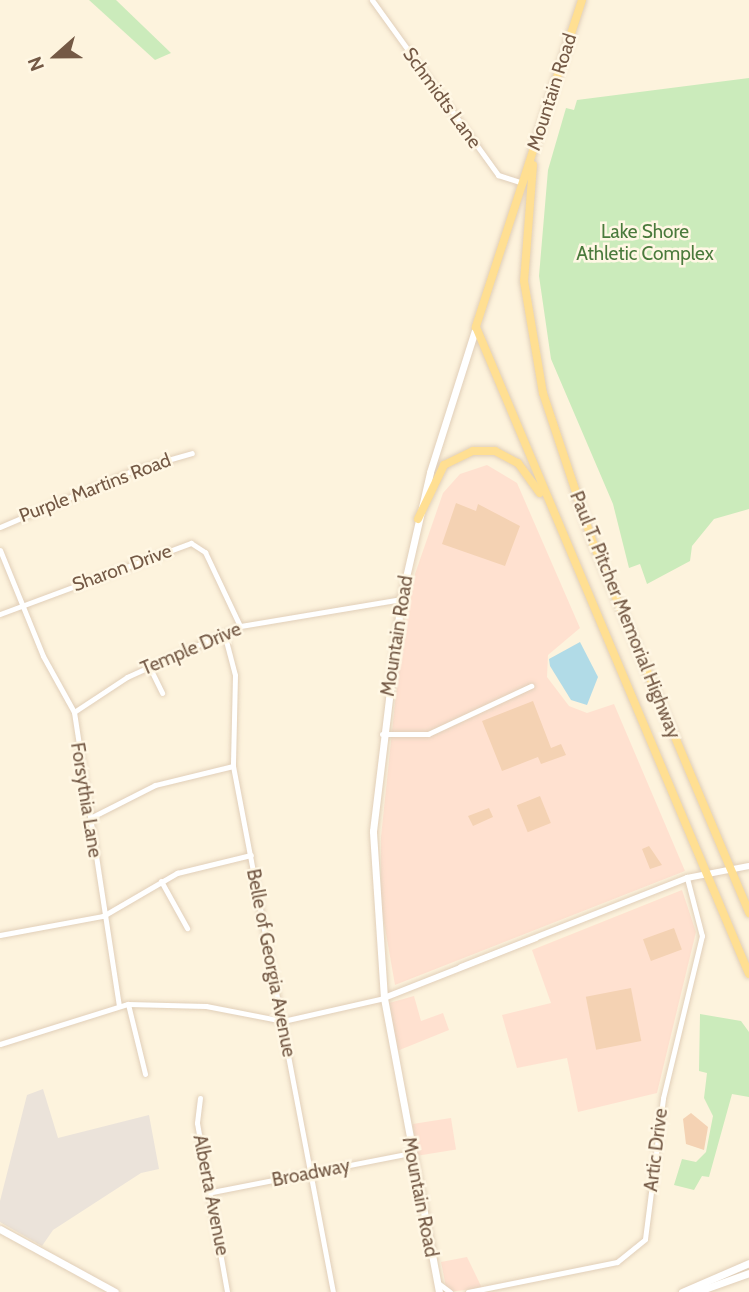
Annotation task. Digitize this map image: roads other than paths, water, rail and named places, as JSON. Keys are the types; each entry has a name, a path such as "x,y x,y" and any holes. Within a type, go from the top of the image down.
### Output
{"main road":[{"name":"Mountain Road","path":"439,1292 410,1153 384,998 372,860 382,734 401,598 418,520 476,327 582,0"},
{"name":"Paul T. Pitcher Memorial Highway","path":"536,141 523,256 536,369 593,543 749,913"},
{"name":"Paul T. Pitcher Memorial Highway","path":"476,327 749,974"},
{"path":"418,520 444,465 473,451 495,451 528,472 570,553"},
{"path":"0,1229 115,1292"},
{"path":"682,1292 749,1262"},
{"path":"696,1292 749,1273"}],"street":[{"name":"Schmidts Lane","path":"372,0 498,174 522,183"},
{"name":"Purple Martins Road","path":"0,527 136,469 192,453"},
{"name":"Sharon Drive","path":"0,614 191,544 205,552 240,626"},
{"path":"0,550 21,606"},
{"name":"Temple Drive","path":"74,712 149,666 240,626 401,598"},
{"name":"Forsythia Lane","path":"21,606 74,712 103,916 119,1005"},
{"name":"Belle of Georgia Avenue","path":"224,633 235,675 233,766 333,1292"},
{"path":"149,666 162,693"},
{"path":"382,734 428,734 531,686"},
{"path":"90,818 155,785 233,766"},
{"path":"0,935 103,916 161,881 198,865 251,855"},
{"path":"0,1044 119,1005 206,1006 283,1021 384,998 706,871 749,866"},
{"name":"Artic Drive","path":"468,1292 617,1262 645,1239 663,1098 702,936 688,878"},
{"path":"161,881 187,928"},
{"path":"128,1004 145,1074"},
{"name":"Alberta Avenue","path":"200,1098 197,1123 212,1192 227,1292"},
{"name":"Broadway","path":"212,1192 410,1153"},
{"path":"437,1282 450,1292"}],"water":[{"path":"580,642 598,677 587,705 571,700 550,666 549,659"}],"park label":[{"name":"Lake Shore Athletic Complex","path":"645,243"}]}
